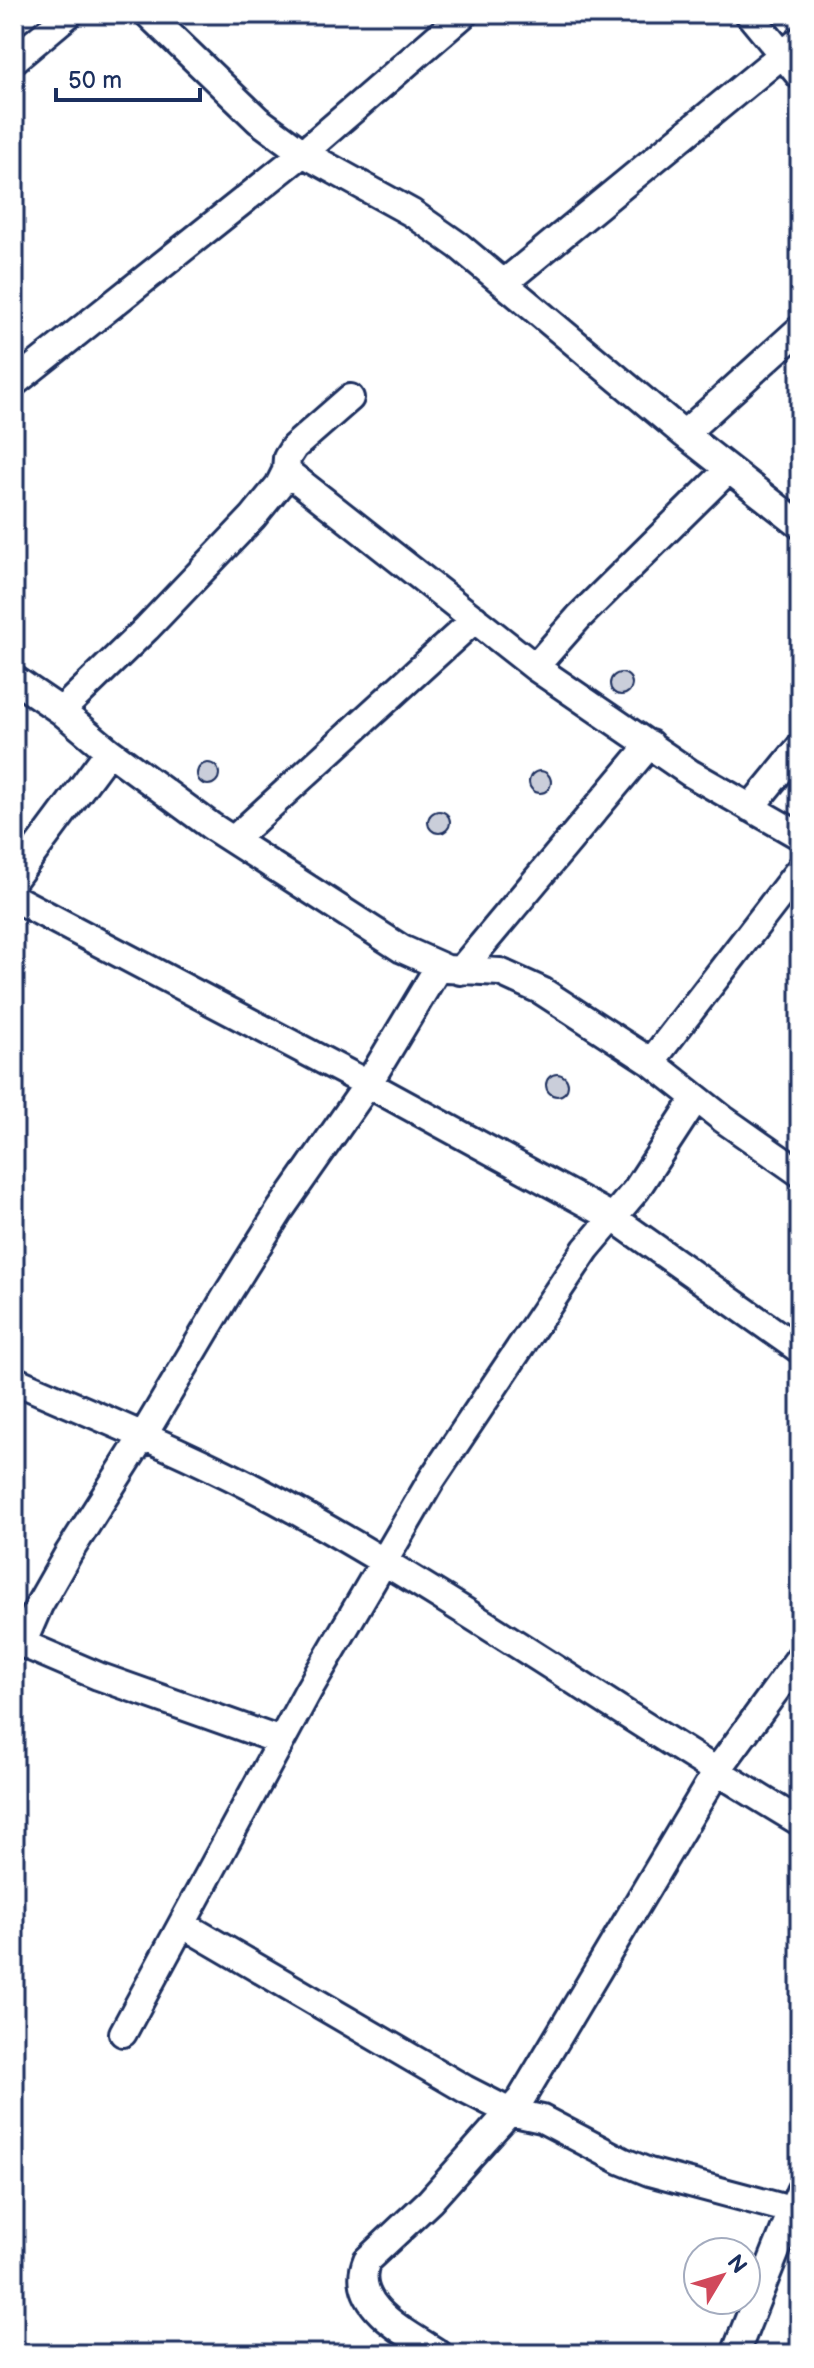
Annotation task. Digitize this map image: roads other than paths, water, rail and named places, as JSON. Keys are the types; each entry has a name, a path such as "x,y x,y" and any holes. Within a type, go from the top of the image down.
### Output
{"street":[{"path":"14,60 69,14"},
{"path":"148,14 258,120 303,153 412,213 459,246 684,434 800,525"},
{"path":"14,383 303,153 464,14"},
{"path":"749,14 791,48 800,76"},
{"path":"504,283 791,48"},
{"path":"684,434 800,329"},
{"path":"61,711 202,572 253,517 279,485 286,471 287,458 294,447 350,398"},
{"path":"535,667 579,617 728,470"},
{"path":"286,471 535,667 690,773 800,836"},
{"path":"233,840 475,619"},
{"path":"14,679 233,840 402,949 449,968 500,972 542,991 651,1062 800,1173"},
{"path":"281,1741 98,1676 18,1642 68,1554 273,1222 449,968 650,744"},
{"path":"750,808 800,747"},
{"path":"14,879 109,751"},
{"path":"651,1062 800,869"},
{"path":"14,898 368,1084 612,1217 800,1350"},
{"path":"123,2033 308,1691 432,1479 586,1249 636,1190 696,1098"},
{"path":"14,1380 224,1473 285,1505 385,1562 800,1822"},
{"path":"439,2354 386,2317 372,2303 364,2289 362,2272 367,2260 430,2201 510,2112 540,2069 716,1772 800,1657"},
{"path":"182,1924 465,2089 510,2112 542,2119 649,2172 796,2200 791,2244 735,2354"}],"waterway":[{"path":"14,2335 23,2354"}]}
